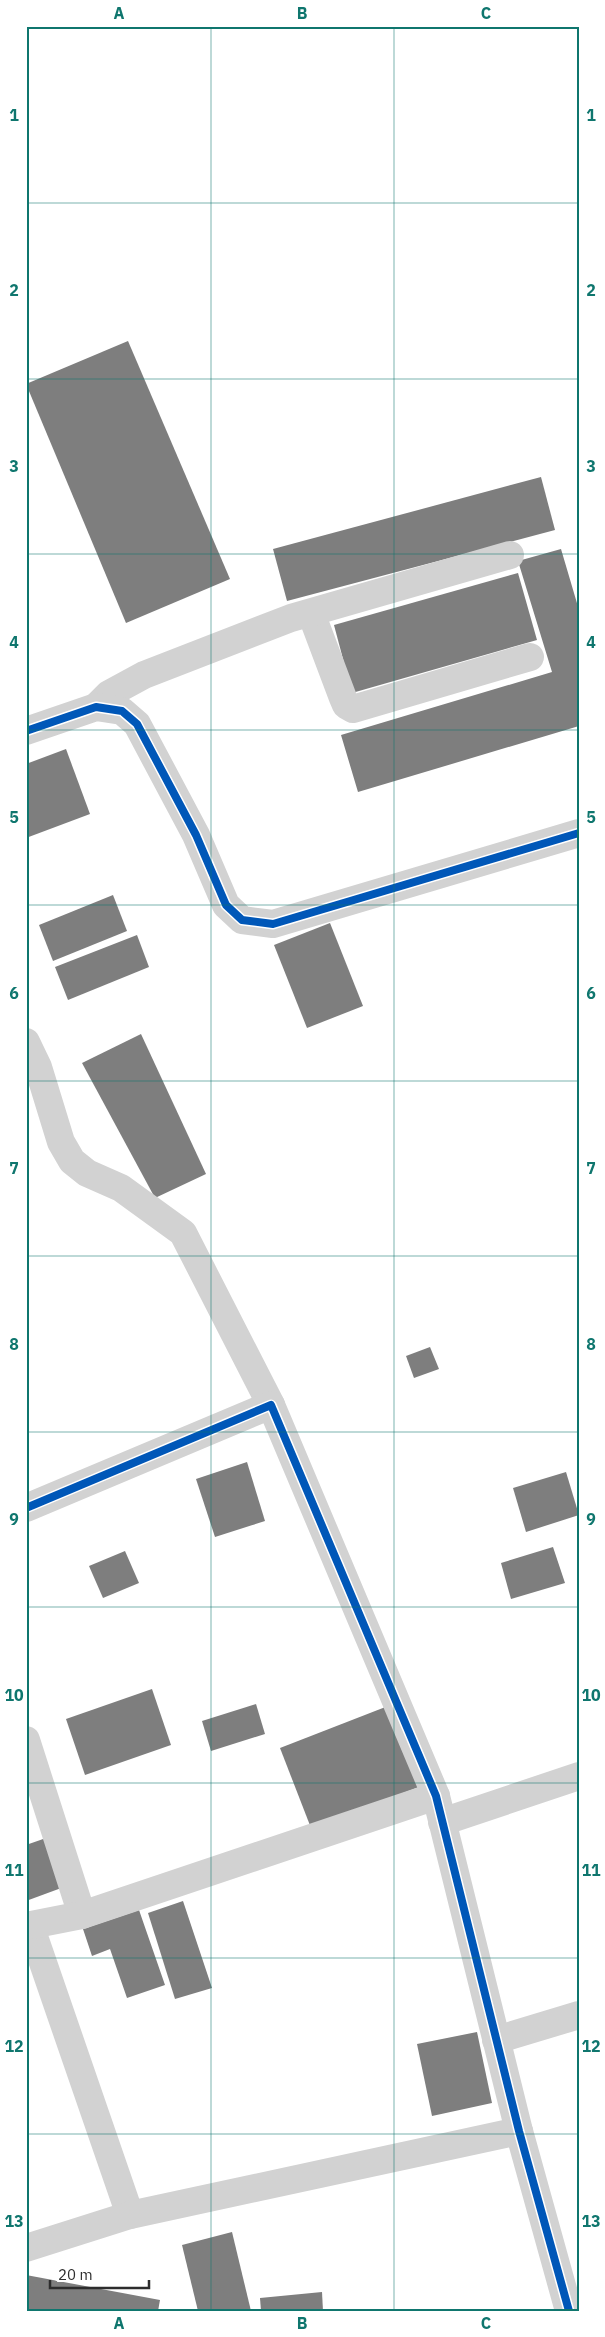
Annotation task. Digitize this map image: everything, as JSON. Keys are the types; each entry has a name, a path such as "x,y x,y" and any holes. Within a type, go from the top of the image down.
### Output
{"street":[{"path":"26,731 96,707 109,694 144,675 291,618 510,556"},
{"path":"311,613 342,698 346,705 353,709 530,657"},
{"path":"96,707 122,711 137,724 196,835 226,905 242,920 273,924 579,833"},
{"path":"26,1042 32,1067 61,1142 72,1161 87,1173 121,1188 183,1233 271,1405 439,1809 519,2131 569,2311"},
{"path":"26,1508 271,1405"},
{"path":"26,1740 82,1916"},
{"path":"130,2215 28,1926 82,1916 439,1809 579,1776"},
{"path":"496,2040 579,2015"},
{"path":"26,2248 130,2215 519,2131"}],"building":[{"path":"128,341 230,579 126,623 26,384"},
{"path":"541,477 555,530 287,601 273,549"},
{"path":"561,549 579,610 579,726 358,792 341,735 552,672 518,561"},
{"path":"518,573 537,640 352,693 334,625"},
{"path":"66,749 90,814 26,838 26,764"},
{"path":"113,895 127,931 53,961 39,925"},
{"path":"330,923 363,1006 307,1028 274,945"},
{"path":"137,935 149,967 68,1000 55,967"},
{"path":"141,1034 206,1174 155,1198 82,1063"},
{"path":"430,1347 439,1369 414,1378 406,1356"},
{"path":"247,1462 265,1521 215,1537 196,1479"},
{"path":"566,1472 579,1515 526,1532 513,1488"},
{"path":"553,1547 565,1583 511,1599 501,1563"},
{"path":"125,1551 139,1583 103,1598 89,1566"},
{"path":"152,1689 171,1745 85,1775 66,1719"},
{"path":"256,1704 265,1734 211,1751 202,1721"},
{"path":"388,1706 419,1787 311,1828 280,1748"},
{"path":"46,1838 64,1887 26,1901 26,1845"},
{"path":"183,1901 212,1988 175,1999 148,1913"},
{"path":"139,1910 165,1985 127,1998 110,1949 92,1956 83,1929"},
{"path":"477,2032 492,2103 432,2116 417,2044"},
{"path":"232,2232 251,2311 198,2311 182,2245"},
{"path":"26,2275 160,2300 158,2311 26,2311"},
{"path":"322,2292 323,2311 261,2311 260,2298"}],"cycle path":[{"path":"26,731 96,707 122,711 137,724 196,835 226,905 242,920 273,924 579,833"},
{"path":"26,1508 271,1405 436,1796 519,2131 569,2311"}]}
